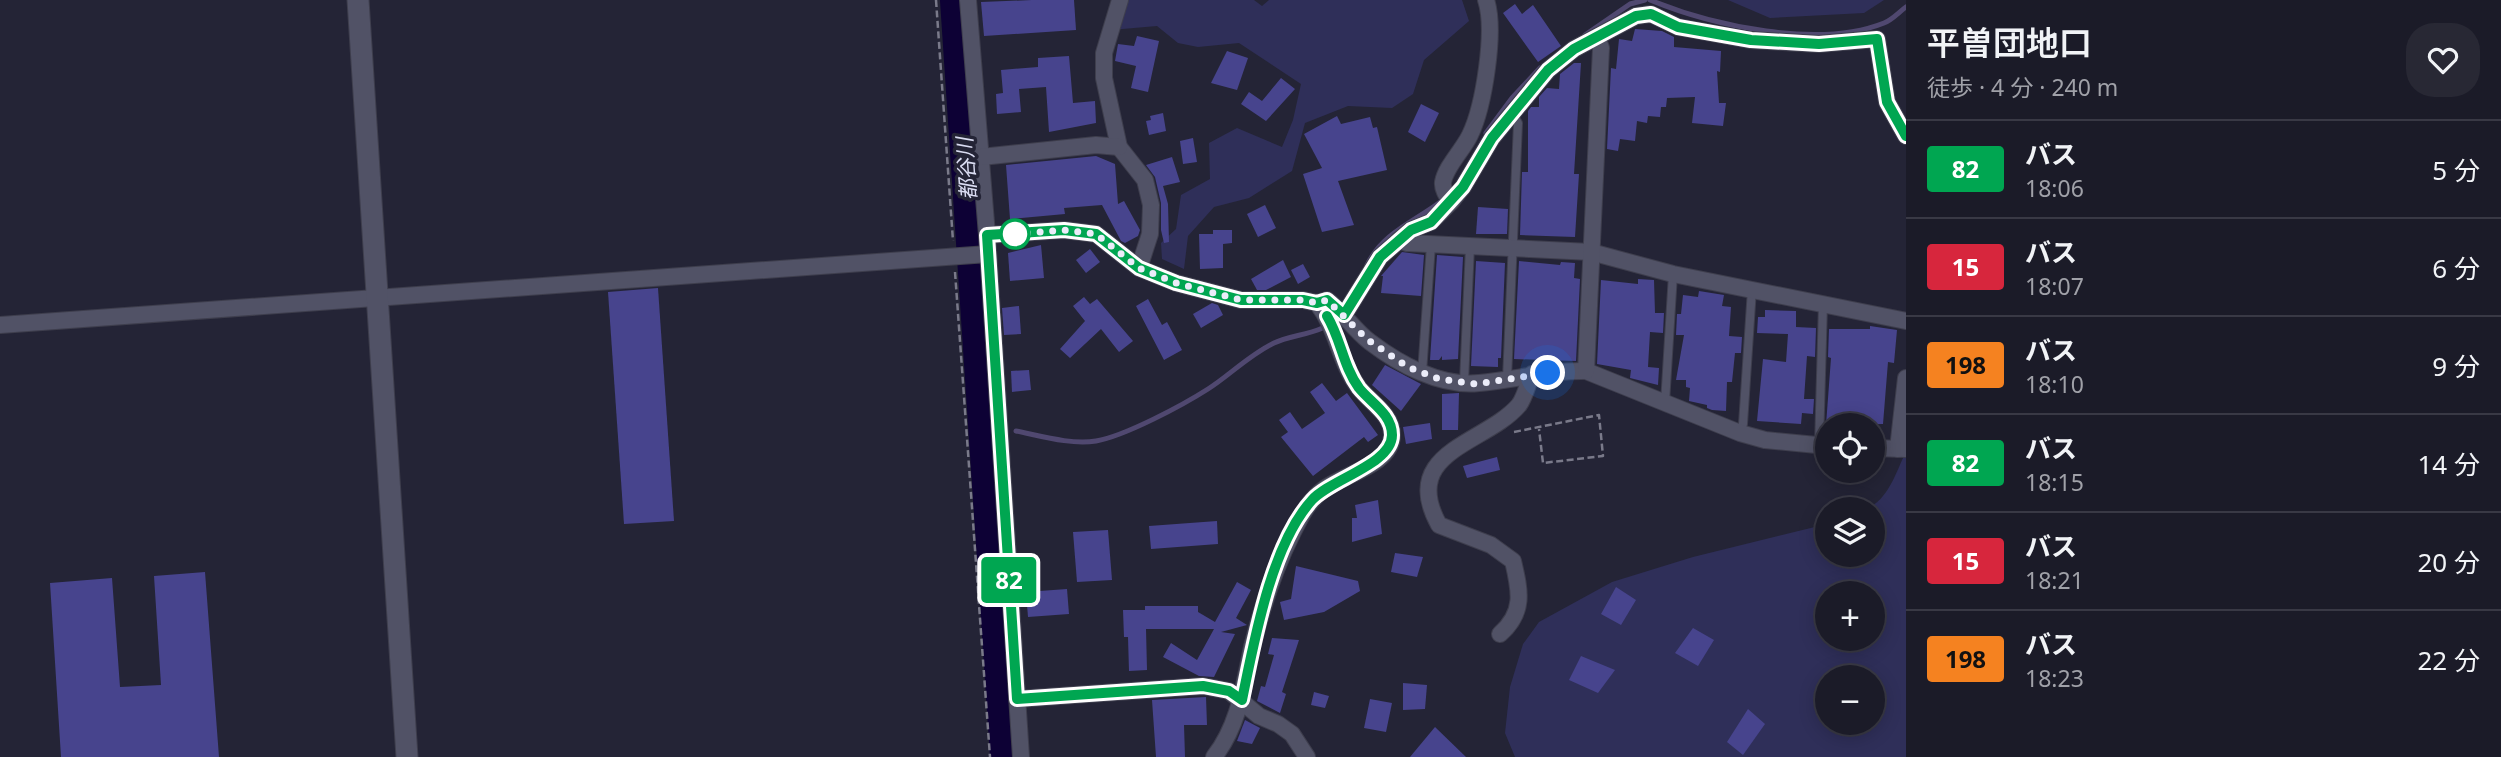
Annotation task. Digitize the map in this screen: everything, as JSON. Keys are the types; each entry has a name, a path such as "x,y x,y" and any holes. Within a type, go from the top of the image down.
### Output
{"street":[{"path":"358,0 407,757"},
{"path":"968,0 987,235 978,255 1021,757"},
{"path":"1119,0 1104,53 1104,78 1119,147 1145,180 1151,205 1150,234 1139,268"},
{"path":"1448,197 1446,171 1458,157 1478,111 1488,45 1486,0"},
{"path":"1344,315 1380,257 1411,230 1431,222 1448,197 1463,187 1492,138 1548,70 1597,37 1636,16 1651,14 1678,27 1751,40 1819,44 1877,39 1887,102 1906,136"},
{"path":"1586,371 1601,48 1597,37"},
{"path":"981,157 1096,145 1119,147"},
{"path":"987,235 1064,230 1096,234 1139,268 1176,283 1241,300 1303,300 1317,303 1327,300 1368,340 1422,373 1439,379 1476,384 1532,374 1586,371 1614,380 1665,404 1740,433 1815,445"},
{"path":"1399,240 1591,252 1673,274 1906,321"},
{"path":"0,325 978,255"},
{"path":"1214,757 1242,700 1269,584 1302,516 1324,489 1381,457 1390,447 1392,434 1388,418 1360,389 1346,367 1336,332 1317,303"},
{"path":"1500,634 1515,621 1520,589 1513,561 1491,545 1439,525 1429,508 1432,477 1446,453 1519,405 1532,374"},
{"path":"1902,449 1906,377"},
{"path":"1017,699 1203,686 1229,691 1259,716 1292,734 1307,757"}],"lane":[{"path":"1507,379 1518,123 1512,113"},
{"path":"1422,373 1431,244"},
{"path":"1464,382 1469,246"},
{"path":"1665,404 1673,274"},
{"path":"1740,433 1743,424 1752,289"},
{"path":"1823,413 1824,304"}],"path":[{"path":"1514,432 1599,415 1603,456 1543,463 1539,429"},
{"path":"972,517 990,757"}],"shaded area":[{"path":"1120,0 1254,0 1262,6 1269,0 1462,0 1469,21 1424,60 1413,94 1392,108 1348,106 1305,123 1292,171 1249,198 1214,207 1188,236 1184,269 1162,259 1161,243 1176,229 1181,195 1210,179 1209,143 1237,128 1282,147 1293,120 1301,84 1239,43 1198,47 1178,43 1157,26 1111,30"},
{"path":"1728,0 1884,0 1864,13 1770,18"},
{"path":"1906,452 1906,757 1515,757 1505,733 1510,687 1523,644 1539,622 1612,582 1693,557 1815,527 1815,567 1885,567 1885,497 1882,497"}],"building":[{"path":"1074,0 1076,30 984,36 981,2"},
{"path":"1515,4 1522,14 1533,5 1561,46 1538,62 1503,13"},
{"path":"1635,29 1662,31 1674,37 1674,47 1721,51 1720,72 1717,71 1719,103 1726,103 1723,126 1692,123 1695,97 1667,98 1666,107 1661,107 1660,117 1648,116 1647,123 1637,121 1635,141 1620,139 1618,151 1607,149 1611,68 1616,69 1619,39 1632,41"},
{"path":"1137,36 1159,41 1148,92 1131,88 1136,66 1115,61 1118,44 1134,46"},
{"path":"1227,51 1248,58 1237,90 1211,83"},
{"path":"1069,56 1073,103 1095,101 1096,123 1049,132 1046,87 1019,89 1021,112 997,114 996,94 1003,93 1001,70 1038,67 1038,58"},
{"path":"1574,63 1581,63 1574,174 1579,174 1575,237 1520,235 1522,172 1528,172 1528,111 1531,107 1539,107 1539,97 1547,88 1559,89 1560,74"},
{"path":"1281,78 1295,89 1266,121 1241,104 1249,92 1262,101"},
{"path":"1421,104 1439,113 1425,142 1408,132"},
{"path":"1163,113 1166,131 1149,135 1146,121 1151,120 1150,116"},
{"path":"1337,116 1341,124 1370,117 1373,128 1377,127 1387,170 1338,181 1354,225 1322,232 1303,174 1322,168 1304,134"},
{"path":"1193,138 1197,162 1183,164 1180,141"},
{"path":"1096,156 1115,164 1118,204 1124,201 1140,230 1138,236 1125,243 1121,241 1102,205 1064,208 1065,214 1010,219 1006,165"},
{"path":"1172,157 1180,182 1163,186 1168,204 1169,242 1164,243 1161,203 1155,177 1146,165"},
{"path":"1265,205 1276,228 1258,237 1247,214"},
{"path":"1478,207 1508,209 1507,234 1476,234"},
{"path":"1213,230 1232,230 1232,243 1223,244 1223,268 1200,269 1199,234 1213,234"},
{"path":"1041,245 1044,278 1010,281 1008,253"},
{"path":"1090,249 1100,262 1086,273 1076,260"},
{"path":"1402,252 1424,255 1421,296 1381,293 1381,276"},
{"path":"1437,255 1463,257 1458,359 1442,360 1442,356 1439,360 1430,360"},
{"path":"1283,260 1291,277 1266,290 1257,290 1251,279"},
{"path":"1476,261 1505,263 1501,358 1498,358 1498,367 1471,366"},
{"path":"1519,261 1560,265 1561,262 1575,263 1574,278 1580,279 1576,361 1514,359"},
{"path":"1303,264 1310,277 1298,284 1291,270"},
{"path":"1638,279 1654,280 1655,313 1664,313 1663,333 1650,332 1648,367 1659,368 1658,385 1630,378 1631,370 1597,364 1601,280 1638,284"},
{"path":"658,288 674,521 624,524 608,292"},
{"path":"1699,291 1724,295 1722,306 1731,307 1729,336 1742,337 1741,353 1735,353 1732,382 1727,382 1726,411 1712,410 1707,408 1707,405 1689,401 1690,388 1686,387 1686,380 1676,380 1684,335 1676,335 1677,314 1681,314 1683,295 1698,297"},
{"path":"1084,297 1090,304 1097,299 1133,341 1119,352 1101,329 1070,358 1060,349 1085,321 1073,306"},
{"path":"1148,299 1162,325 1167,322 1182,350 1164,360 1136,306"},
{"path":"1212,303 1218,305 1223,315 1201,328 1193,314"},
{"path":"1019,306 1021,334 1004,335 1002,308"},
{"path":"1765,310 1796,311 1796,327 1816,328 1815,357 1807,356 1804,399 1814,399 1813,414 1802,413 1801,424 1757,421 1763,359 1786,362 1788,334 1757,333 1758,317 1765,317"},
{"path":"1870,326 1897,330 1894,363 1888,362 1884,413 1827,413 1831,358 1828,357 1829,329 1870,329"},
{"path":"1385,365 1421,384 1401,411 1372,385"},
{"path":"1029,370 1031,390 1012,392 1011,371"},
{"path":"1322,383 1336,401 1347,393 1378,435 1368,442 1364,437 1313,476 1281,437 1288,432 1279,420 1290,412 1302,429 1325,413 1310,392"},
{"path":"1459,393 1458,430 1442,430 1442,394"},
{"path":"1430,423 1432,439 1406,444 1403,427"},
{"path":"1497,457 1500,470 1467,478 1463,466"},
{"path":"1378,500 1382,534 1352,542 1352,518 1357,518 1355,505"},
{"path":"1217,521 1218,544 1151,549 1149,526"},
{"path":"1108,530 1112,580 1077,582 1073,532"},
{"path":"1395,553 1423,557 1417,577 1391,572"},
{"path":"1296,566 1358,581 1360,591 1324,612 1284,620 1280,602 1291,599"},
{"path":"205,572 219,757 61,757 50,583 112,578 120,687 161,685 154,576"},
{"path":"1237,582 1251,590 1236,618 1247,625 1221,632 1235,634 1214,677 1199,676 1163,657 1171,643 1197,660 1214,629 1146,629 1147,670 1129,671 1128,637 1124,637 1123,610 1145,610 1145,606 1198,606 1198,612 1215,622"},
{"path":"1616,587 1636,600 1621,625 1601,614"},
{"path":"1067,589 1069,614 1028,617 1026,592"},
{"path":"1693,628 1714,640 1698,666 1675,653"},
{"path":"1272,638 1299,640 1282,692 1286,694 1280,713 1257,701 1261,686 1265,687 1274,655 1268,654"},
{"path":"1581,656 1615,670 1598,693 1569,680"},
{"path":"1403,683 1427,685 1425,709 1403,710"},
{"path":"1314,692 1329,696 1325,708 1311,705"},
{"path":"1206,697 1207,725 1184,725 1185,757 1156,757 1152,700"},
{"path":"1370,699 1392,703 1386,732 1364,728"},
{"path":"1748,709 1765,724 1743,755 1727,742"},
{"path":"1245,720 1260,728 1252,744 1237,741"},
{"path":"1435,727 1466,757 1410,757"}],"waterway":[{"name":"都谷川","path":"955,0 1005,757"},
{"path":"1585,35 1630,4 1645,0"},
{"path":"1650,0 1675,10 1735,26 1798,34 1858,31 1887,22 1906,7"},
{"path":"1486,133 1512,98 1540,68"},
{"path":"1367,265 1391,235 1443,200"},
{"path":"1016,431 1076,442 1096,441 1122,433 1197,396 1265,348 1282,340 1319,330 1340,313"}],"bus line":[{"name":"82","path":"1327,316 1336,332 1346,367 1360,389 1388,418 1392,434 1390,447 1381,457 1324,489 1302,516 1269,584 1242,700 1229,691 1203,686 1017,699 987,235 1064,230 1096,234 1139,268 1176,283 1241,300 1303,300 1317,303 1327,300 1344,315 1380,257 1411,230 1431,222 1451,202 1492,138 1548,70 1574,49 1636,16 1651,14 1678,27 1751,40 1819,44 1877,39 1887,102 1906,136"}],"route":[{"path":"1015,234 1064,230 1096,234 1139,268 1176,283 1241,300 1303,300 1317,303 1327,300 1368,340 1408,367 1439,379 1476,384 1548,373"}]}
